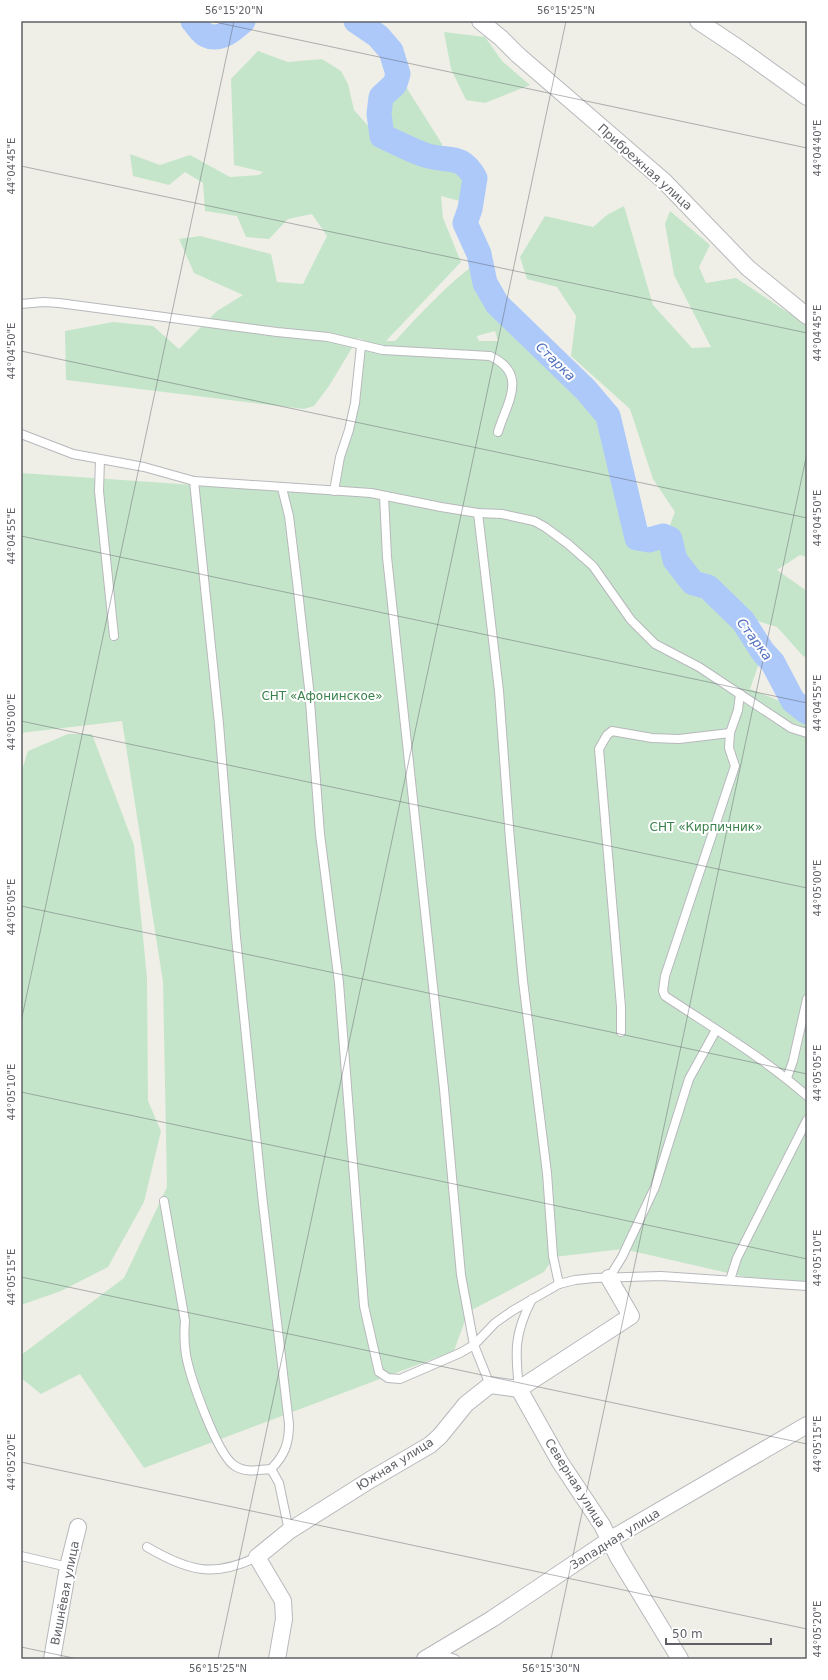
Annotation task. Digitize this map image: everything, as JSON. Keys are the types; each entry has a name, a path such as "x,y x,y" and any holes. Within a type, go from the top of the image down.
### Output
{"street":[{"name":"Прибрежная улица","path":"480,21 664,181 748,268 807,316"},
{"path":"698,21 740,48 807,97"},
{"path":"490,1385 519,1389 631,1316 609,1278"},
{"name":"Южная улица","path":"257,1557 289,1531 370,1480 430,1445 440,1436 466,1404 490,1385"},
{"name":"Северная улица","path":"519,1389 560,1462 611,1539 618,1556 680,1659"},
{"name":"Западная улица","path":"430,1656 492,1619 611,1539 807,1425"},
{"name":"Вишнёвая улица","path":"52,1659 68,1568 78,1527"},
{"path":"257,1557 283,1601 284,1619 277,1659"}],"lane":[{"path":"21,304 43,302 60,303 328,338 361,346 401,352 481,355 498,360 513,377 513,387 498,432"},
{"path":"334,491 340,457 349,430 355,403 361,346"},
{"path":"21,434 73,454 144,467 194,481 384,496 478,513 502,514 519,517 545,527 568,544 593,566 622,610 655,644 700,667 791,728 807,734"},
{"path":"100,459 99,491 114,636"},
{"path":"164,1201 185,1321 183,1335 186,1356 204,1412 229,1461 235,1466 252,1471 271,1469 281,1459 286,1448 289,1424 260,1171 237,945 219,724 194,481"},
{"path":"282,488 289,516 297,582 308,688 320,834 340,983 364,1306 379,1372 388,1378 400,1379 474,1345 495,1324 532,1299 559,1284 594,1278 661,1276 807,1286"},
{"path":"384,496 387,557 443,1081 461,1276 474,1345 490,1385"},
{"path":"478,513 499,691 510,840 523,982 547,1173 553,1256 559,1284"},
{"path":"740,694 738,710 730,733 729,748 735,766 665,976 663,991 665,996 787,1078 807,1096"},
{"path":"621,1032 620,999 599,749 607,735 612,731 652,738 672,738 730,733"},
{"path":"787,1078 793,1061 807,999"},
{"path":"609,1278 622,1257 655,1187 689,1079 716,1030"},
{"path":"730,1280 738,1258 807,1120"},
{"path":"519,1389 516,1346 523,1316 532,1299"},
{"path":"271,1469 279,1484 289,1531"},
{"name":"Южная улица","path":"147,1547 170,1560 201,1569 219,1569 238,1566 257,1557"},
{"path":"21,1556 68,1568"},
{"path":"430,1656 456,1659"}],"green space":[{"path":"444,32 485,37 502,61 530,85 485,103 466,100 451,69"},
{"path":"258,51 288,62 322,59 341,71 348,84 354,110 379,138 429,163 455,162 466,168 472,178 467,203 441,196 443,218 461,262 386,341 395,341 445,290 478,262 482,284 490,305 525,339 533,339 586,390 608,416 637,538 649,540 663,536 670,539 675,560 693,583 708,587 743,621 763,652 750,689 807,712 807,1291 623,1249 554,1257 544,1272 468,1312 454,1351 144,1468 80,1374 41,1394 21,1378 21,1355 124,1278 167,1187 163,982 122,721 21,733 21,473 337,495 365,341 358,338 329,386 314,406 304,409 66,380 65,331 113,322 153,326 179,349 217,311 243,295 194,273 179,239 200,236 271,254 277,282 303,284 327,236 312,214 288,219 269,239 246,237 237,216 205,211 203,183 185,172 169,185 133,176 130,154 160,165 190,155 230,177 259,175 263,172 234,165 231,79","holes":["495,331 498,341 479,341 477,336"]},
{"path":"403,82 442,144 443,153 425,154 384,135 381,112 383,97"},
{"path":"624,206 653,305 692,348 711,347 674,275 665,224 670,211 710,245 699,267 706,283 736,278 807,325 807,557 800,555 777,570 807,591 807,658 803,656 777,627 754,620 711,579 699,579 682,556 670,525 675,512 653,479 630,409 571,356 576,316 557,287 527,279 520,257 545,216 593,227 607,215"},
{"path":"68,734 92,734 134,845 147,978 148,1101 161,1131 144,1202 108,1267 61,1291 21,1305 21,773 28,751"}],"waterway":[{"name":"Старка","path":"193,21 204,34 211,37 226,34 243,21"},
{"name":"Старка","path":"356,21 378,36 391,51 398,74 395,84 381,97 379,114 382,136 425,155 459,161 470,170 475,178 470,209 465,223 479,254 485,283 497,304 586,390 608,416 637,538 649,540 663,536 670,539 675,560 693,583 708,587 743,621 763,652 773,663 793,701 807,712"}],"park label":[{"name":"СНТ «Афонинское»","path":"322,696"},
{"name":"СНТ «Кирпичник»","path":"706,827"}]}
